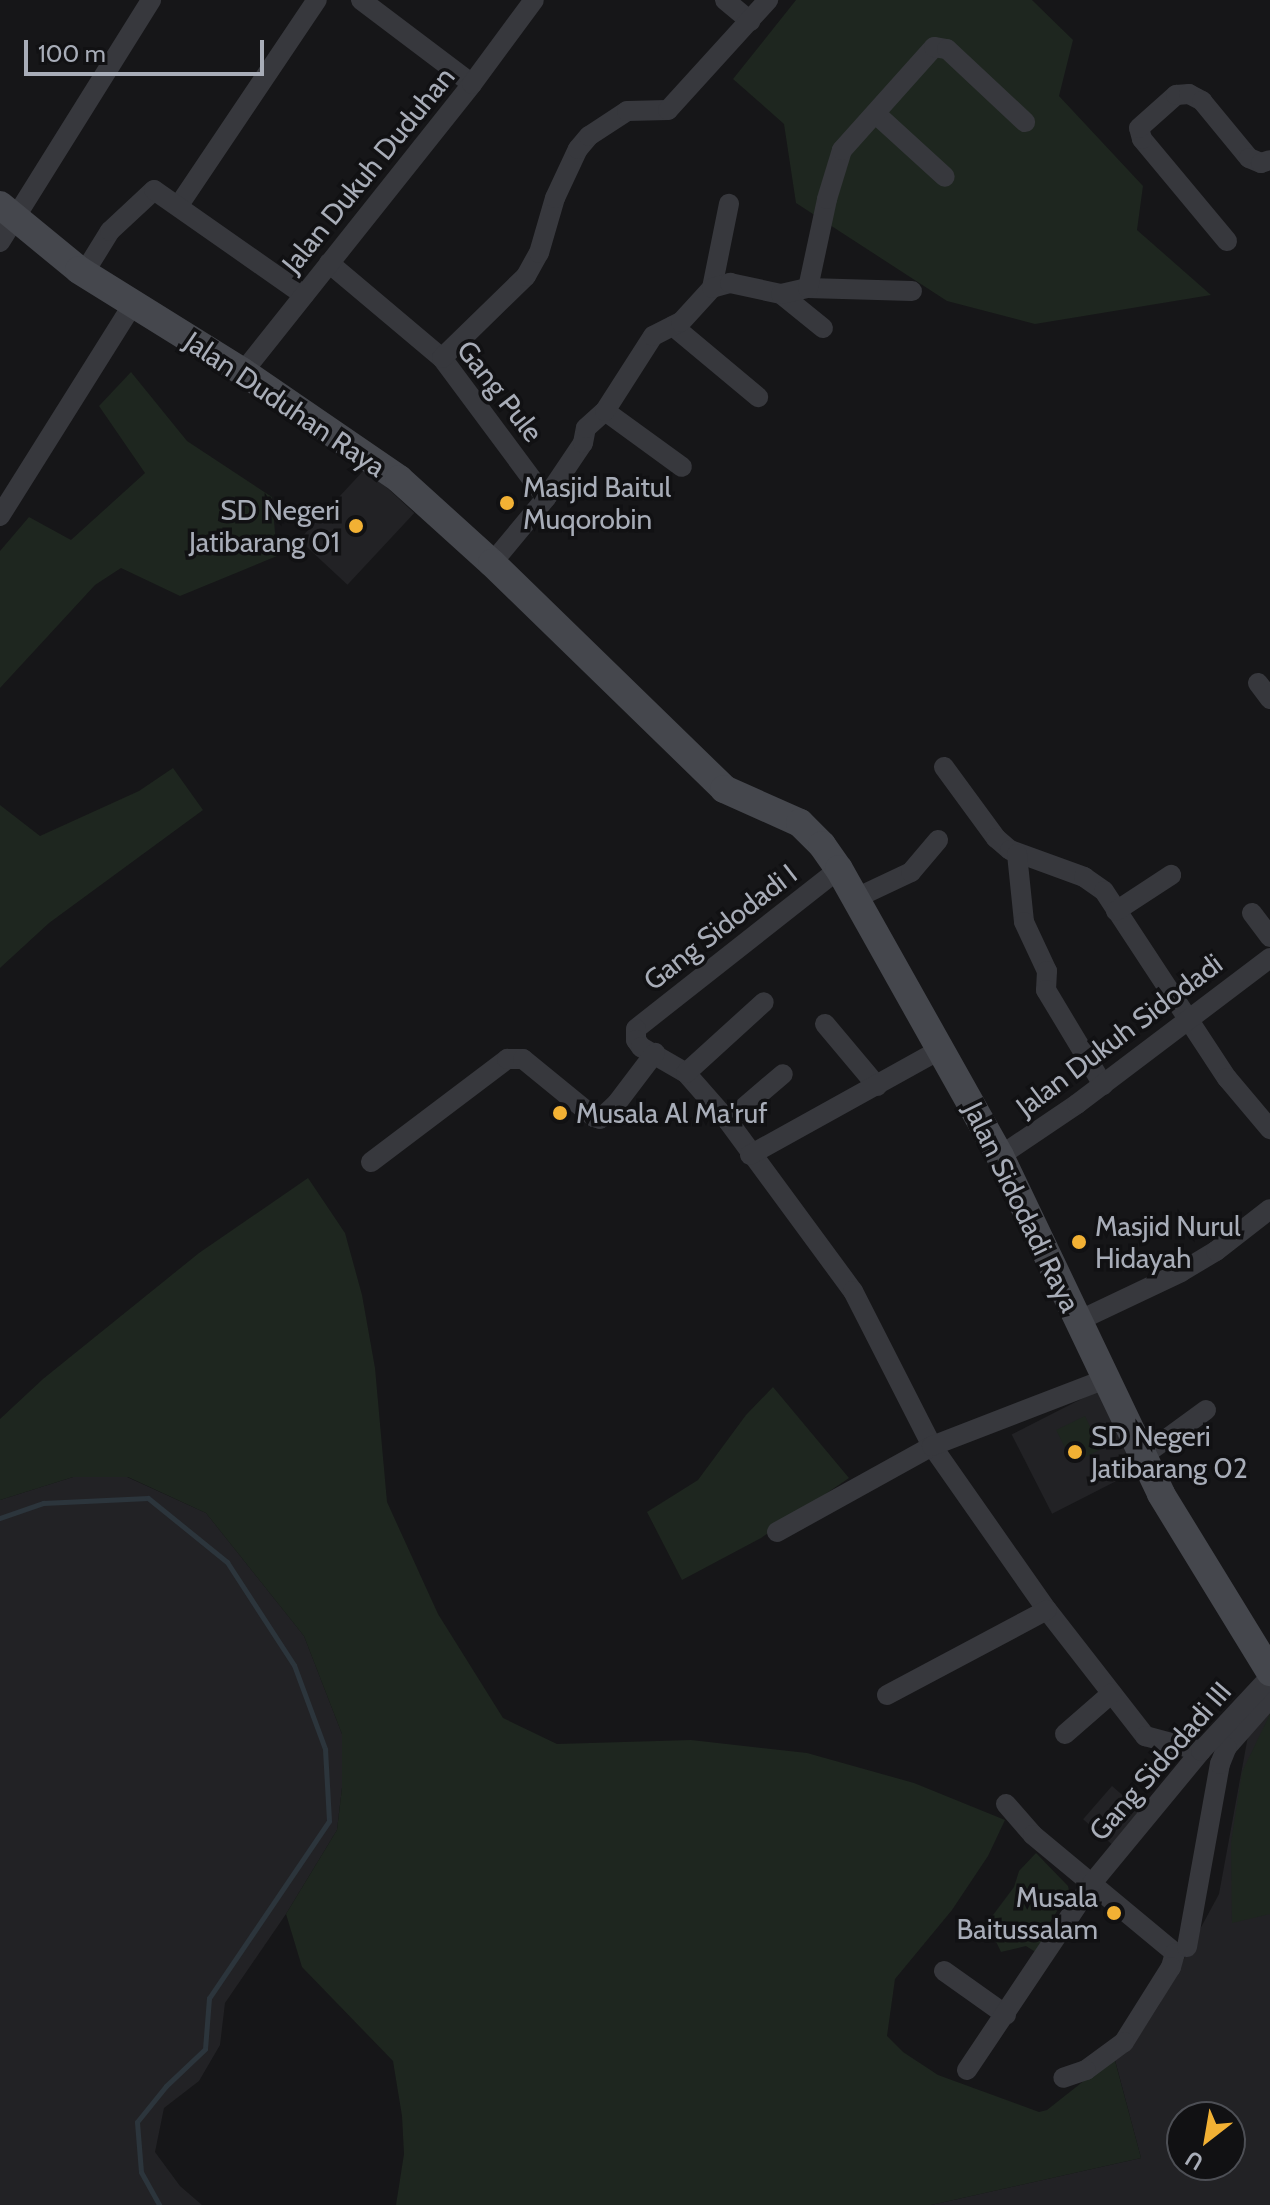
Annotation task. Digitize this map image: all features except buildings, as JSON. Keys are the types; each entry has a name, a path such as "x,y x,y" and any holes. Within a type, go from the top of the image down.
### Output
{"street":[{"path":"0,242 7,211 151,0"},
{"path":"171,199 317,0"},
{"path":"361,0 472,84"},
{"name":"Jalan Dukuh Duduhan","path":"243,372 472,84 534,0"},
{"path":"725,0 750,21"},
{"path":"442,358 526,276 539,253 555,198 578,149 589,136 627,111 668,110 768,0"},
{"path":"808,288 827,199 842,150 934,47 947,49 968,66 1025,122"},
{"path":"1227,241 1142,139 1139,128 1176,95 1189,94 1202,101 1249,158 1261,163 1270,160"},
{"path":"876,114 945,177"},
{"path":"84,273 110,231 132,214 152,191 171,199 304,295"},
{"path":"492,563 546,498 584,436 596,436 604,425 605,411 631,374 642,349 653,336 681,322 712,288 729,204"},
{"name":"Jalan Duduhan Raya","path":"7,211 84,273 243,372 399,479 492,563 724,789"},
{"name":"Gang Pule","path":"329,263 442,358 546,498"},
{"path":"712,288 730,283 781,294 808,288 912,291"},
{"path":"781,294 823,328"},
{"path":"0,516 133,304"},
{"path":"673,326 758,397"},
{"path":"605,411 682,467"},
{"path":"944,767 996,838 1017,854 1095,883 1227,1078 1270,1129"},
{"name":"Jalan Sidodadi Raya","path":"724,789 800,823 839,869 1000,1156 1161,1494 1270,1674"},
{"path":"856,898 911,872 938,840"},
{"path":"1017,854 1024,922 1047,971 1046,990 1103,1085"},
{"name":"Gang Sidodadi I","path":"655,1053 641,1047 636,1040 636,1029 839,869"},
{"path":"1116,911 1171,875"},
{"path":"1252,913 1270,937"},
{"name":"Jalan Dukuh Sidodadi","path":"1000,1156 1103,1085 1270,958"},
{"path":"686,1073 764,1002"},
{"path":"825,1024 877,1086"},
{"path":"750,1155 941,1049"},
{"path":"371,1162 507,1059 523,1059 600,1119 617,1103 655,1053 686,1073 728,1121 750,1155 853,1291 932,1446 1047,1610 1145,1736 1214,1745 1270,1698"},
{"path":"728,1121 783,1074"},
{"path":"1078,1321 1181,1272 1216,1251 1270,1209"},
{"path":"777,1532 932,1446 1106,1379"},
{"path":"1143,1456 1206,1410"},
{"path":"887,1695 1047,1610"},
{"name":"Gang Sidodadi III","path":"967,2070 1093,1882 1214,1745 1270,1674"},
{"path":"1065,1734 1112,1693"},
{"name":"Gang Sidodadi III","path":"1187,1947 1220,1764 1214,1745"},
{"name":"Gang Sidodadi III","path":"1006,1804 1033,1835 1175,1953 1175,1961 1124,2042 1086,2070 1063,2078"},
{"path":"944,1971 1006,2015"}],"shaded area":[{"path":"796,0 1032,0 1073,40 1059,96 1143,186 1137,230 1211,295 1035,324 947,301 796,203 784,124 733,79"},
{"path":"131,372 187,441 272,497 277,556 180,596 121,568 95,585 0,688 0,551 29,517 71,540 145,473 99,406"},
{"name":"SD Negeri Jatibarang 01","path":"366,468 414,513 347,585 299,540"},
{"path":"173,768 203,810 49,923 0,968 0,805 40,836 139,791"},
{"path":"308,1178 345,1233 362,1295 375,1368 387,1502 438,1614 503,1718 557,1744 691,1740 807,1753 914,1783 1005,1820 988,1856 952,1910 895,1979 887,2036 903,2052 938,2075 1039,2112 1047,2110 1114,2057 1141,2158 931,2205 396,2205 404,2154 402,2116 393,2061 302,1967 286,1914 337,1830 342,1788 342,1734 304,1636 206,1513 128,1477 73,1477 0,1500 0,1419 43,1379 199,1253"},
{"path":"773,1387 849,1478 761,1538 682,1580 647,1512 698,1480 746,1415"},
{"name":"SD Negeri Jatibarang 02","path":"1099,1390 1139,1469 1052,1514 1012,1434"},
{"path":"1085,1416 1101,1449 1072,1463 1056,1430"},
{"path":"73,1477 127,1477 206,1513 304,1636 342,1734 342,1788 337,1830 286,1914 225,2003 220,2045 199,2081 164,2108 155,2152 180,2186 202,2205 0,2205 0,1500"},
{"path":"1270,1688 1270,2205 931,2205 1141,2158 1115,2060 1141,2033 1159,2005 1219,1894 1250,1725"},
{"path":"1270,1714 1270,1914 1232,1923 1231,1843 1242,1772"},
{"path":"1112,1786 1144,1814 1116,1847 1083,1819"},
{"path":"1036,1853 1068,1886 1071,1899 1059,1908 1044,1932 1054,1942 1045,1958 1026,1946 1001,1952 987,1923 1014,1887 1019,1871"}],"waterway":[{"path":"0,1518 43,1503 148,1498 227,1562 294,1665 325,1749 329,1821 209,1998 205,2049 166,2086 137,2122 141,2172 159,2205"}],"place":[{"name":"Masjid Baitul Muqorobin","path":"507,503"},
{"name":"SD Negeri Jatibarang 01","path":"356,526"},
{"name":"Musala Al Ma'ruf","path":"560,1113"},
{"name":"Masjid Nurul Hidayah","path":"1079,1242"},
{"name":"SD Negeri Jatibarang 02","path":"1075,1452"},
{"name":"Musala Baitussalam","path":"1114,1913"}]}
